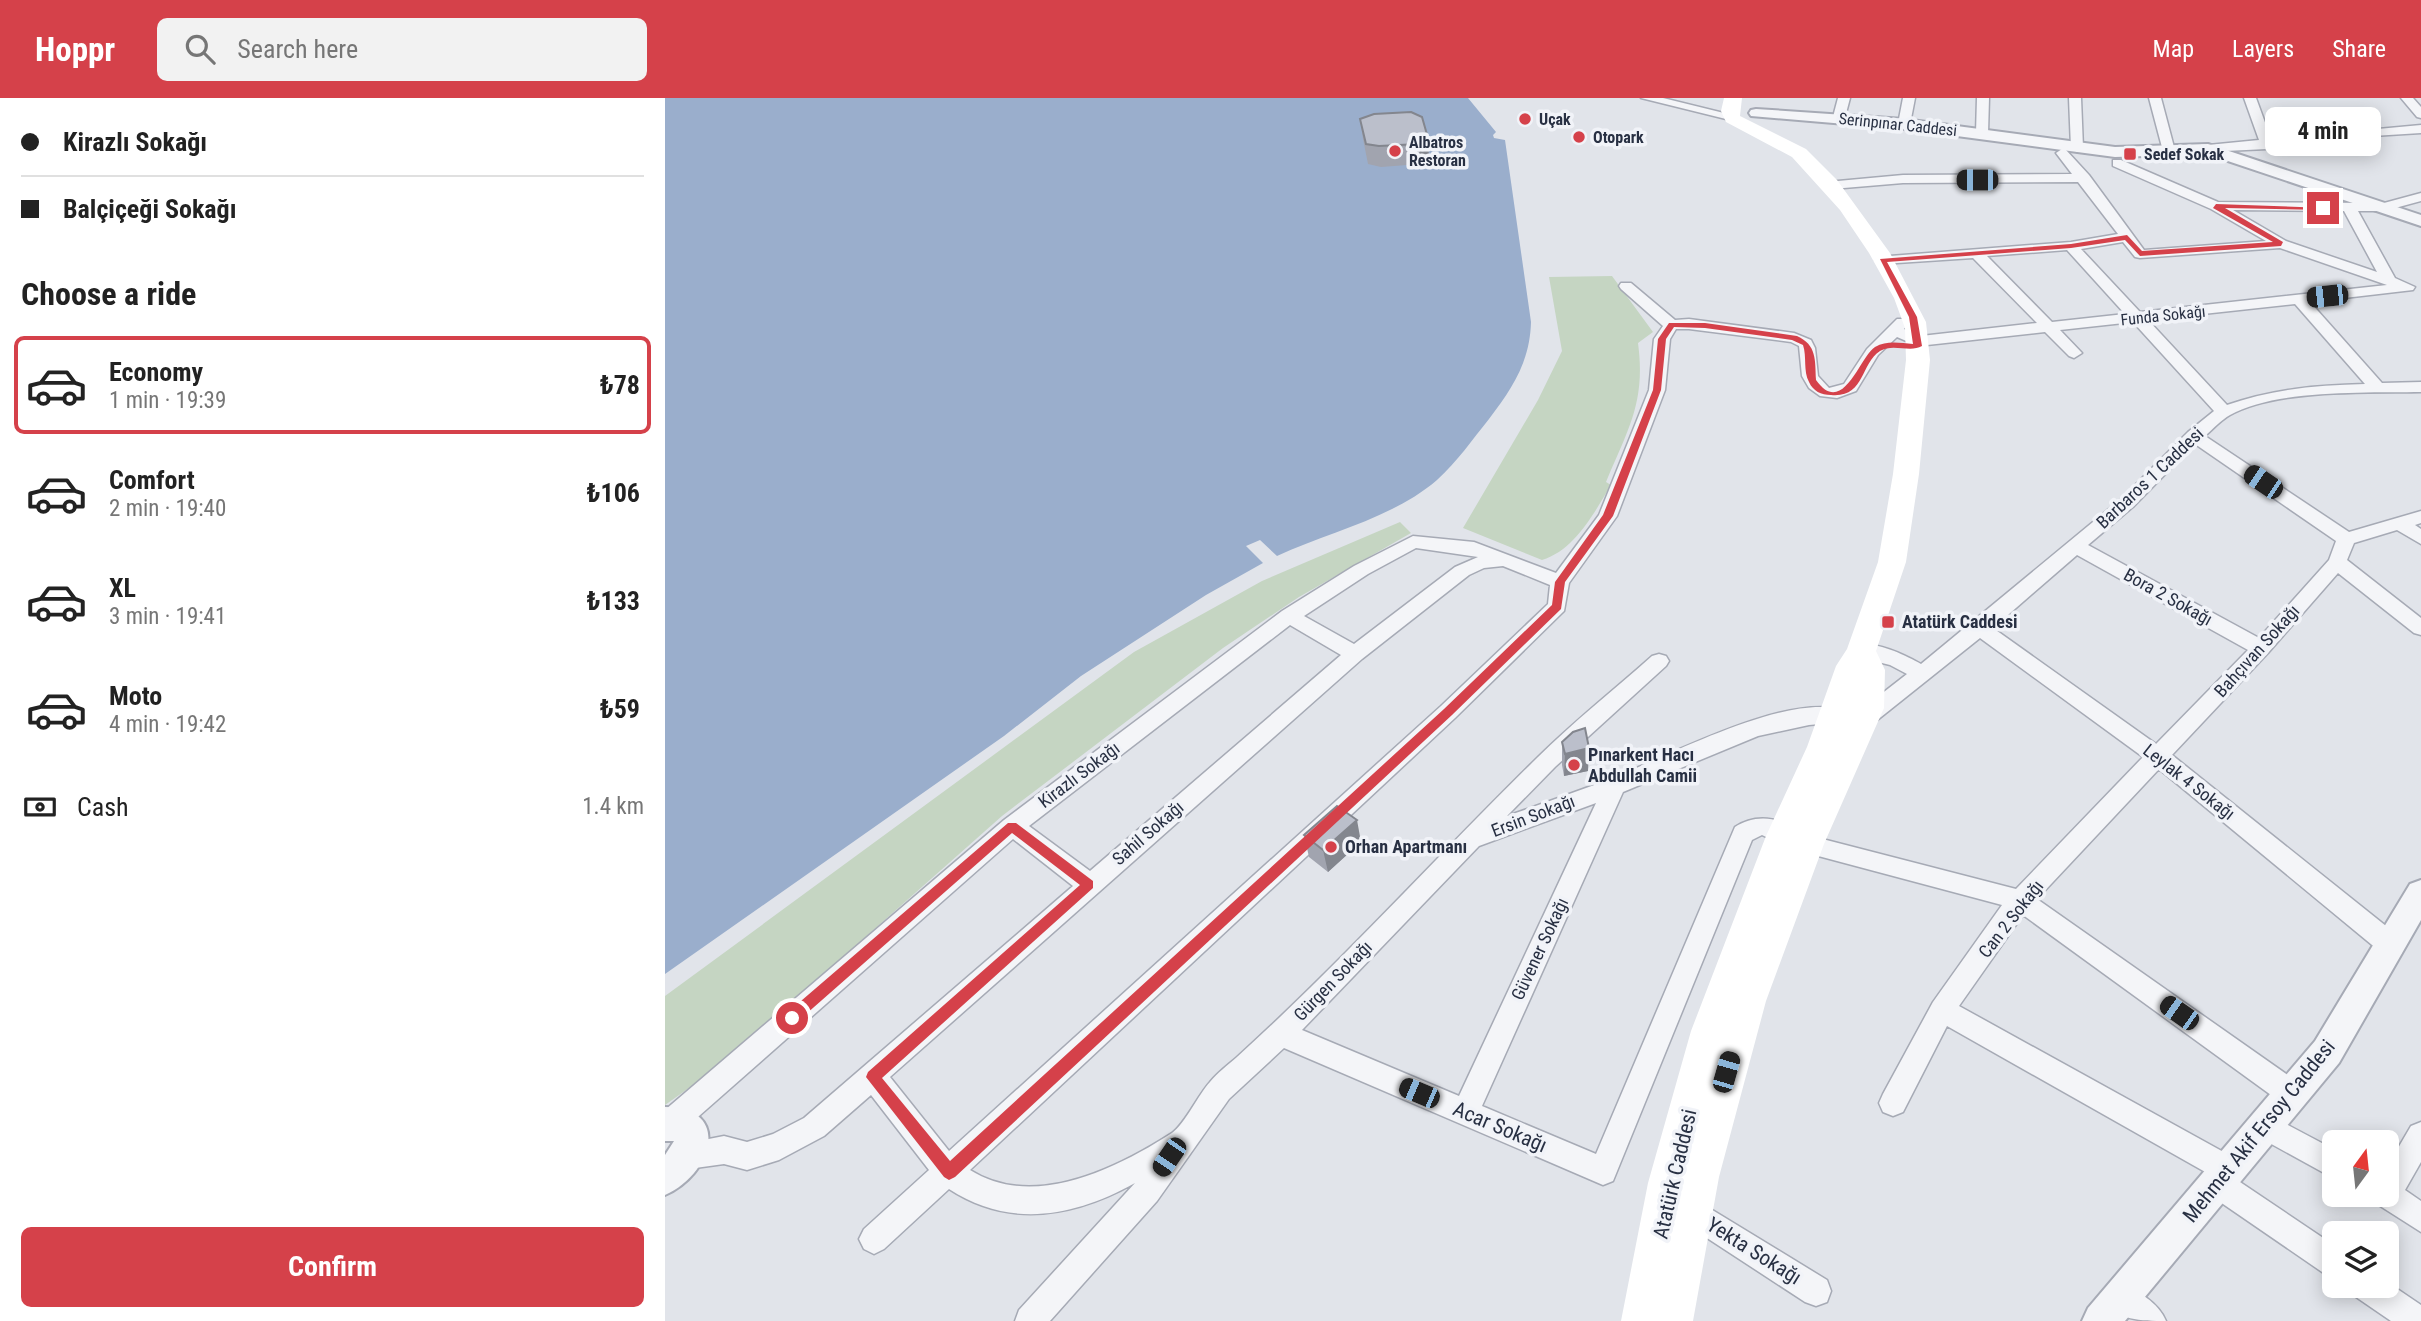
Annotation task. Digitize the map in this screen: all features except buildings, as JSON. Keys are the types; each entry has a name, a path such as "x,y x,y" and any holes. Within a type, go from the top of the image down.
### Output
{"main road":[{"path":"1742,98 1773,137 1799,153 1832,185 1882,260 1909,310 1918,344 1906,474 1892,562 1864,641"},
{"path":"1732,107 1758,121"},
{"name":"Atatürk Caddesi","path":"1644,1321 1669,1183 1710,1031 1795,840 1851,743 1849,718 1871,685 1864,641"},
{"name":"Atatürk Caddesi","path":"1670,1321 1698,1177 1795,840"}],"street":[{"path":"1647,98 1732,107"},
{"path":"1839,117 1844,98"},
{"path":"1904,124 1909,98"},
{"path":"1982,133 1983,98"},
{"path":"2075,98 2078,151 2084,178 2140,254 2281,244"},
{"path":"2155,98 2169,151"},
{"path":"2250,98 2267,145"},
{"path":"2407,98 2421,114"},
{"path":"1758,121 1815,117"},
{"name":"Serinpınar Caddesi","path":"1815,117 1839,117 1982,133 2116,157 2216,206 2281,244 2415,289"},
{"path":"2116,157 2421,129"},
{"path":"2208,149 2421,221"},
{"path":"1832,185 1903,179 2084,178"},
{"path":"2216,206 2350,209 2384,207 2421,197"},
{"path":"2350,209 2389,281"},
{"path":"1882,260 2071,246 2127,237"},
{"path":"2071,246 2224,412"},
{"path":"1976,253 2074,353"},
{"path":"1626,286 1671,325 1689,324 1794,338 1806,343 1810,352 1811,380 1824,392 1845,391 1853,386 1875,350 1895,332 1909,310"},
{"name":"Funda Sokağı","path":"1875,350 1891,344 1918,344 2300,299 2415,289"},
{"path":"2300,299 2377,387"},
{"path":"874,1239 1438,721 1557,606 1560,582 1608,516 1657,390 1662,339 1671,325"},
{"path":"1895,332 1907,334 1918,344"},
{"name":"Barbaros 1 Caddesi","path":"1849,718 1923,674 1980,628 2129,502 2194,436 2224,412 2252,402 2311,390 2421,387"},
{"path":"2194,436 2346,539 2421,517"},
{"path":"2400,523 2421,538"},
{"name":"Bahçıvan Sokağı","path":"2159,757 2337,562 2346,539"},
{"name":"Kirazlı Sokağı","path":"669,1123 1012,826 1289,616 1361,570 1413,542 1439,546"},
{"path":"1439,546 1474,548 1560,582"},
{"path":"1439,546 1458,558 1462,571 1481,562 1509,560"},
{"name":"Bora 2 Sokağı","path":"2075,546 2261,648"},
{"path":"2337,562 2421,628"},
{"name":"Sahil Sokağı","path":"676,1166 724,1150 747,1156 779,1146 814,1128 1089,884 1355,654 1462,571"},
{"path":"1289,616 1355,654"},
{"name":"Leylak 4 Sokağı","path":"1980,628 2159,757 2392,946"},
{"path":"1864,641 1923,674"},
{"name":"Gürgen Sokağı","path":"1030,1321 1147,1191 1180,1141 1220,1090 1281,1034 1547,761 1659,661"},
{"name":"Ersin Sokağı","path":"1470,840 1615,786 1764,725 1805,717 1849,718"},
{"name":"Can 2 Sokağı","path":"1893,1103 1943,1010 2020,900 2159,757"},
{"name":"Güvener Sokağı","path":"1465,1113 1615,786"},
{"name":"Acar Sokağı","path":"1281,1034 1603,1171 1651,1061 1682,977 1743,834 1753,826 1761,825 1795,840"},
{"path":"1012,826 1089,884"},
{"path":"1795,840 2020,900 2292,1094"},
{"name":"Mehmet Akif Ersoy Caddesi","path":"2110,1310 2327,1052 2421,893"},
{"path":"1943,1010 2222,1177 2322,1254"},
{"path":"873,1077 949,1172 979,1192 1016,1203 1074,1196 1134,1171 1180,1141"},
{"path":"669,1123 683,1124 690,1130 693,1139 676,1166"},
{"path":"2265,1126 2322,1158"},
{"path":"2399,1173 2421,1135"},
{"path":"2399,1202 2421,1218"},
{"name":"Yekta Sokağı","path":"1691,1212 1816,1291"},
{"path":"2385,1298 2410,1315"},
{"path":"2110,1310 2151,1321"}],"green space":[{"path":"1612,276 1653,332 1638,343 1640,364 1637,399 1628,430 1606,482 1611,485 1574,539 1554,555 1542,560 1463,528 1538,400 1562,351 1549,277"},
{"path":"1400,522 1411,533 1299,597 1223,648 1002,816 720,1066 665,1105 665,996 1134,652 1262,581"}],"water":[{"path":"665,98 1468,98 1496,132 1494,138 1505,140 1531,322 1527,350 1512,386 1497,408 1451,466 1420,493 1381,514 1277,556 1260,540 1246,546 1263,563 1206,595 1081,676 1004,736 665,974"}],"place":[{"name":"Uçak","path":"1525,119"},
{"name":"Otopark","path":"1579,137"},
{"name":"Albatros Restoran","path":"1395,151"},
{"name":"Sedef Sokak","path":"2130,154"},
{"name":"Atatürk Caddesi","path":"1888,622"},
{"name":"Pınarkent Hacı Abdullah Camii","path":"1574,765"},
{"name":"Orhan Apartmanı","path":"1331,847"}],"route":[{"path":"792,1018 1012,826 1089,884 873,1077 949,1172 1448,712 1557,606 1560,582 1608,516 1626,465 1649,413 1657,390 1662,339 1668,327 1677,324 1705,326 1794,338 1806,343 1810,352 1811,380 1817,388 1836,393 1853,386 1875,350 1891,344 1918,346 1913,317 1882,260 2071,246 2127,237 2140,254 2281,244 2216,206 2323,208"}]}
